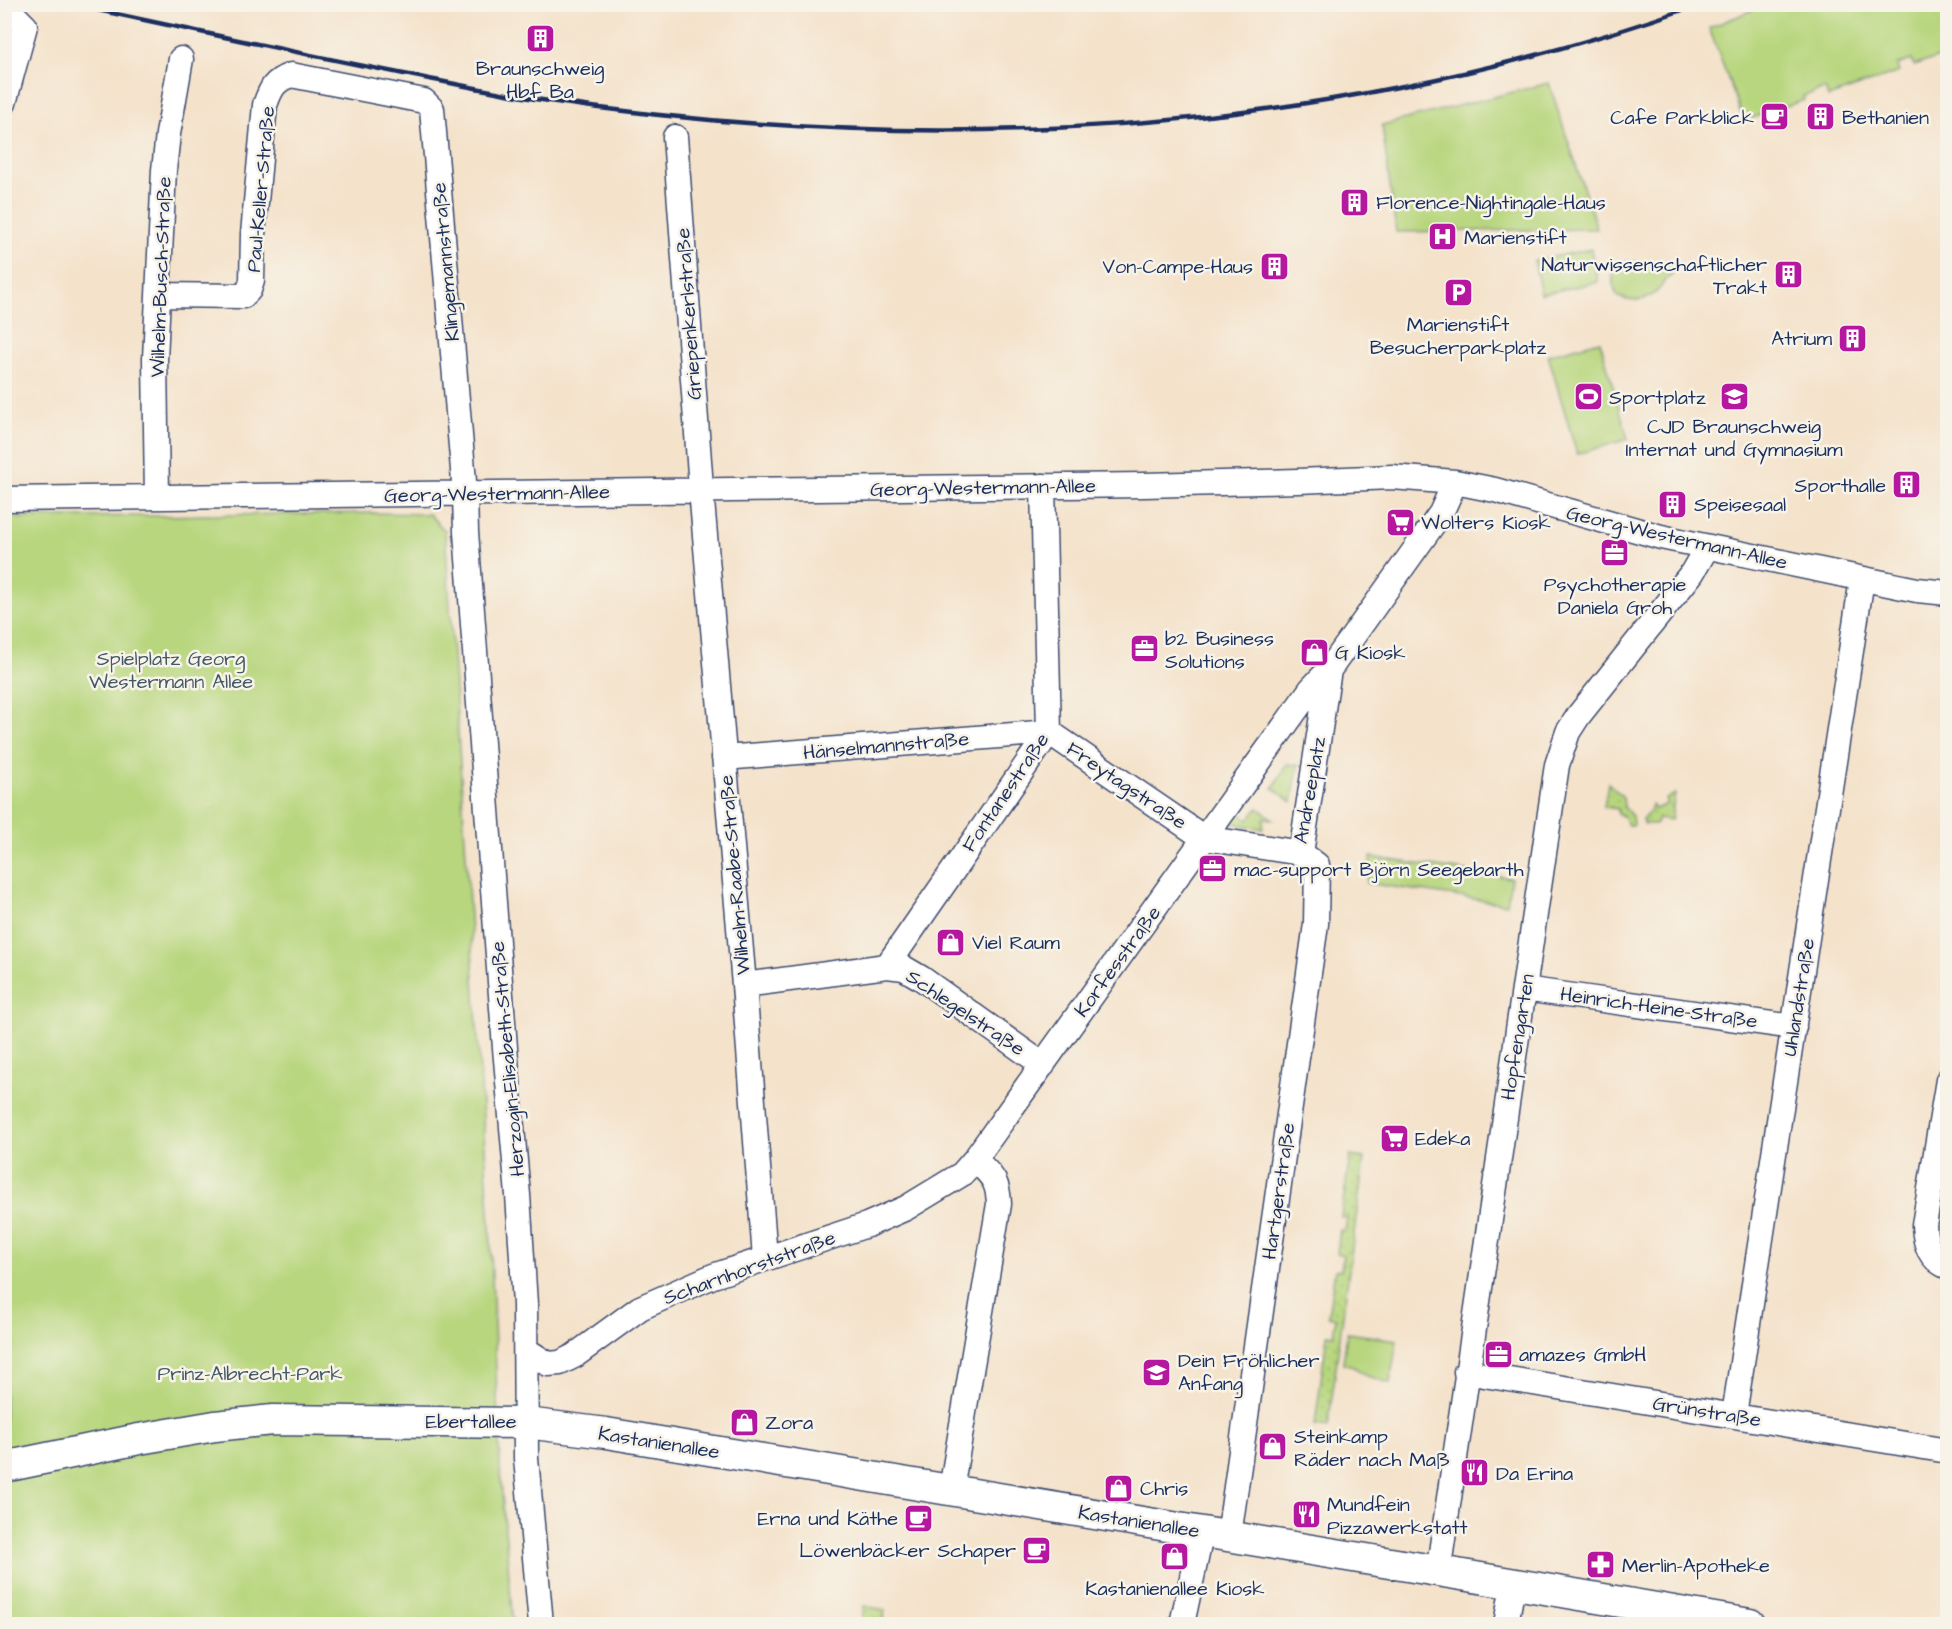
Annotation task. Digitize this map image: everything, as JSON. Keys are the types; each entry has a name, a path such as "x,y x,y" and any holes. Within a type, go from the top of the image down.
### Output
{"main road":[{"name":"Ebertallee","path":"4,1467 139,1439 215,1426 273,1420 526,1423"},
{"name":"Kastanienallee","path":"526,1423 569,1427 1750,1624"}],"street":[{"path":"4,103 15,20"},
{"name":"Wilhelm-Busch-Straße","path":"157,497 155,359 164,170 181,59"},
{"name":"Paul-Keller-Straße","path":"159,295 243,296 249,290 252,281 254,223 265,105 270,91 278,80 291,75 358,89"},
{"name":"Klingemannstraße","path":"358,89 424,101 432,109 465,493"},
{"name":"Griepenkerlstraße","path":"675,137 702,491"},
{"name":"Georg-Westermann-Allee","path":"4,499 1298,482 1392,477 1455,482 1495,490 1630,529 1707,547 1917,591 1947,593"},
{"name":"Korfesstraße","path":"975,1159 1311,689 1329,670 1441,513 1455,482"},
{"name":"Fontanestraße","path":"887,966 1049,732 1043,486"},
{"name":"Wilhelm-Raabe-Straße","path":"702,491 765,1258"},
{"name":"Herzogin-Elisabeth-Straße","path":"465,493 466,532 518,1195 525,1304 527,1470 541,1624"},
{"name":"Hopfengarten","path":"1438,1573 1557,765 1568,732 1579,714 1692,573 1707,547"},
{"name":"Uhlandstraße","path":"1734,1415 1862,579"},
{"name":"Andreeplatz","path":"1204,838 1301,853 1329,670"},
{"name":"Hänselmannstraße","path":"724,758 1049,732"},
{"name":"Freytagstraße","path":"1049,732 1204,838"},
{"name":"Hartgerstraße","path":"1216,1534 1316,924 1317,865 1301,853"},
{"name":"Schlegelstraße","path":"744,985 887,966 904,968 1043,1065"},
{"name":"Heinrich-Heine-Straße","path":"1524,988 1794,1027"},
{"path":"1947,1080 1924,1225 1929,1251 1936,1261 1947,1267"},
{"path":"951,1490 999,1204 994,1179 975,1159"},
{"name":"Scharnhorststraße","path":"526,1350 548,1364 560,1364 640,1308 684,1288 765,1258 867,1225 906,1208 962,1174 975,1159"},
{"name":"Grünstraße","path":"1466,1372 1947,1451"},
{"path":"1182,1624 1216,1534"},
{"path":"1506,1624 1513,1585"}],"green space":[{"path":"1765,5 1947,5 1947,54 1914,66 1912,60 1897,65 1899,72 1828,97 1825,89 1803,96 1804,100 1744,121 1709,28"},
{"path":"1549,83 1597,229 1396,232 1382,125"},
{"path":"1591,249 1598,282 1541,294 1534,261"},
{"path":"1626,262 1671,263 1676,270 1651,296 1640,300 1628,300 1617,296 1612,270"},
{"name":"Sportplatz","path":"1600,341 1628,439 1577,454 1548,355"},
{"name":"Prinz-Albrecht-Park","path":"429,514 445,531 490,1227 500,1468 513,1624 5,1624 4,518"},
{"path":"1287,764 1298,765 1292,802 1273,788"},
{"path":"1608,783 1623,797 1624,807 1632,816 1633,825 1628,825 1623,816 1618,814 1618,809 1604,807"},
{"path":"1675,794 1671,820 1658,818 1656,824 1644,824 1642,820 1652,805 1655,809 1667,804 1665,799"},
{"path":"1231,807 1248,820 1258,808 1273,819 1264,818 1263,829 1223,821"},
{"path":"1371,857 1511,878 1507,904 1367,883"},
{"path":"1947,1074 1947,1267 1924,1234"},
{"path":"1350,1156 1364,1158 1328,1427 1315,1425 1327,1335 1333,1335 1336,1318 1328,1316 1335,1270 1341,1271 1343,1255 1337,1253 1340,1230 1345,1231 1347,1218 1341,1217"},
{"path":"1347,1333 1397,1340 1390,1383 1367,1376 1351,1365 1343,1363"},
{"path":"864,1606 885,1610 882,1624 861,1624"}],"railway":[{"path":"70,4 320,57 535,99 682,117 829,128 977,130 1123,124 1270,109 1415,84 1558,49 1700,4"}],"place":[{"name":"Braunschweig Hbf Ba","path":"540,38"},
{"name":"Cafe Parkblick","path":"1775,117"},
{"name":"Bethanien","path":"1821,117"},
{"name":"Florence-Nightingale-Haus","path":"1355,202"},
{"name":"Marienstift","path":"1443,237"},
{"name":"Von-Campe-Haus","path":"1274,266"},
{"name":"Naturwissenschaftlicher Trakt","path":"1788,275"},
{"name":"Marienstift Besucherparkplatz","path":"1458,293"},
{"name":"Atrium","path":"1853,338"},
{"name":"CJD Braunschweig Internat und Gymnasium","path":"1734,396"},
{"name":"Sportplatz","path":"1588,397"},
{"name":"Sporthalle","path":"1907,485"},
{"name":"Speisesaal","path":"1673,504"},
{"name":"Wolters Kiosk","path":"1400,522"},
{"name":"Psychotherapie Daniela Groh","path":"1615,553"},
{"name":"b2 Business Solutions","path":"1144,649"},
{"name":"G Kiosk","path":"1314,652"},
{"name":"mac-support Björn Seegebarth","path":"1213,869"},
{"name":"Viel Raum","path":"951,942"},
{"name":"Edeka","path":"1394,1138"},
{"name":"amazes GmbH","path":"1498,1354"},
{"name":"Dein Fröhlicher Anfang","path":"1157,1372"},
{"name":"Zora","path":"744,1422"},
{"name":"Steinkamp Räder nach Maß","path":"1273,1447"},
{"name":"Da Erina","path":"1475,1473"},
{"name":"Chris","path":"1119,1488"},
{"name":"Mundfein Pizzawerkstatt","path":"1306,1515"},
{"name":"Erna und Käthe","path":"919,1518"},
{"name":"Löwenbäcker Schaper","path":"1037,1550"},
{"name":"Kastanienallee Kiosk","path":"1175,1557"},
{"name":"Merlin-Apotheke","path":"1601,1565"}],"park label":[{"name":"Spielplatz Georg Westermann Allee","path":"171,670"}]}
